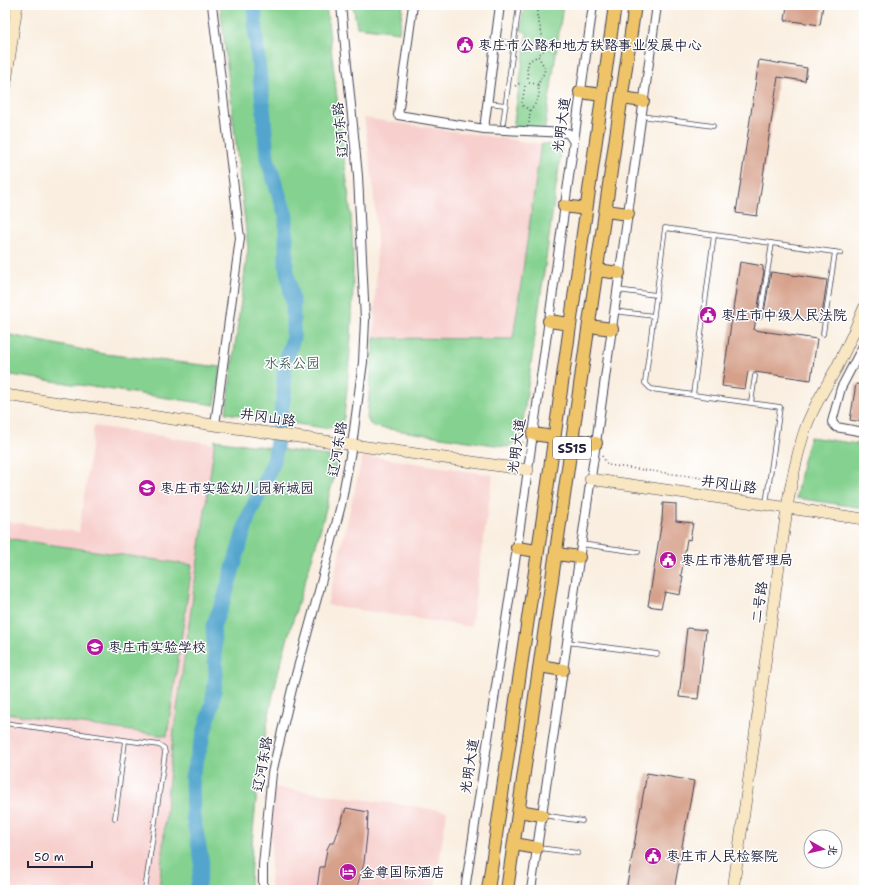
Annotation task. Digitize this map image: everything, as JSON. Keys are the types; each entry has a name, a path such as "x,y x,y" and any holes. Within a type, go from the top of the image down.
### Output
{"main road":[{"name":"S515","path":"488,890 538,551 615,5"},
{"name":"S515","path":"507,890 557,554 635,5"},
{"path":"580,92 602,95"},
{"path":"622,98 643,101"},
{"path":"564,206 586,209"},
{"path":"606,211 628,214"},
{"path":"597,270 620,273"},
{"path":"549,321 570,324"},
{"path":"589,326 612,329"},
{"path":"529,437 554,437"},
{"path":"573,440 596,443"},
{"path":"517,548 538,551"},
{"path":"557,554 579,557"},
{"path":"540,666 563,670"},
{"path":"519,812 542,815"},
{"path":"514,844 537,848"}],"street":[{"path":"5,89 17,5"},
{"path":"212,5 240,238 215,425"},
{"name":"辽河东路","path":"263,890 263,865 272,773 292,689 341,505 352,444 363,362 366,320 358,176 341,5"},
{"path":"413,5 398,115 484,129 568,133 574,142"},
{"path":"484,129 500,5"},
{"name":"光明大道","path":"465,890 517,548 528,470 529,437 549,321 593,5"},
{"name":"S515","path":"530,890 596,443 657,5"},
{"name":"二号路","path":"733,890 787,508 795,464 806,427 852,337 864,308"},
{"path":"864,344 840,388 832,422 836,427 864,432"},
{"name":"井冈山路","path":"5,395 528,470"},
{"name":"井冈山路","path":"590,479 864,519"}],"lane":[{"path":"503,123 519,5"},
{"path":"495,41 514,44"},
{"path":"487,103 506,105"},
{"path":"641,116 713,126"},
{"path":"766,505 780,407 651,389 645,383 665,228 841,253"},
{"path":"693,395 714,235"},
{"path":"760,317 772,243"},
{"path":"823,334 835,252"},
{"path":"617,290 656,294"},
{"path":"614,311 654,316"},
{"path":"751,404 755,376"},
{"path":"581,544 638,552"},
{"path":"567,642 657,654"},
{"path":"5,723 159,745 164,748 165,753 145,890"},
{"path":"115,818 126,741"},
{"path":"542,815 582,821"},
{"path":"537,848 578,854"}],"path":[{"path":"528,78 529,61 543,51 542,34 537,16 539,5"},
{"path":"528,125 531,110 538,100 538,84 545,68 538,56"},
{"path":"515,86 522,82"},
{"path":"529,83 538,84"},
{"path":"525,86 522,103 523,106 531,110"},
{"path":"509,450 518,447 529,437"},
{"path":"602,456 608,465 760,486"}],"shaded area":[{"path":"364,118 541,144 513,340 374,338 377,240 373,184"},
{"name":"枣庄市实验学校","path":"94,426 215,444 172,745 159,890 5,890 5,521 79,532"},
{"path":"363,455 493,475 471,627 327,605"},
{"name":"金尊国际酒店","path":"273,787 447,811 435,890 270,890"}],"green space":[{"name":"水系公园","path":"220,5 326,5 351,216 353,267 351,343 344,418 339,425 333,427 324,428 226,413 248,248"},
{"path":"353,5 403,5 399,32 357,27"},
{"path":"524,5 563,5 544,135 513,129 527,32 521,31"},
{"path":"541,144 562,145 521,435 516,442 508,447 375,427 370,424 367,418 374,338 513,339"},
{"path":"5,334 104,354 221,367 215,405 5,374"},
{"path":"810,437 864,445 864,508 796,498 802,464"},
{"path":"215,440 328,456 333,457 337,462 318,538 284,651 270,709 256,800 250,890 159,890 172,745"},
{"path":"5,538 192,565 167,736 5,713"}],"building":[{"path":"787,5 823,5 820,25 785,20"},
{"path":"759,60 807,68 805,81 778,77 757,216 736,213"},
{"path":"740,262 763,266 764,271 754,330 817,339 811,380 748,371 745,389 722,386"},
{"path":"771,272 827,280 821,322 764,313"},
{"path":"856,384 864,385 863,422 850,420"},
{"path":"663,503 676,504 676,521 693,523 690,540 687,539 681,576 683,576 680,595 665,592 661,608 648,606 662,520"},
{"path":"687,628 706,630 698,699 679,697"},
{"path":"647,773 694,781 674,890 626,890"},
{"path":"346,808 368,812 364,863 356,890 317,889 320,867 324,867 327,849 330,843 334,843"}],"waterway":[{"path":"197,890 202,863 193,816 192,776 212,705 216,674 213,626 223,602 248,518 274,461 284,393 284,368 293,338 293,304 286,266 286,216 267,158 254,5"}],"place":[{"name":"枣庄市公路和地方铁路事业发展中心","path":"465,45"},
{"name":"枣庄市中级人民法院","path":"708,315"},
{"name":"枣庄市实验幼儿园新城园","path":"147,488"},
{"name":"枣庄市港航管理局","path":"668,560"},
{"name":"枣庄市实验学校","path":"95,647"},
{"name":"枣庄市人民检察院","path":"653,856"},
{"name":"金尊国际酒店","path":"348,872"}]}
